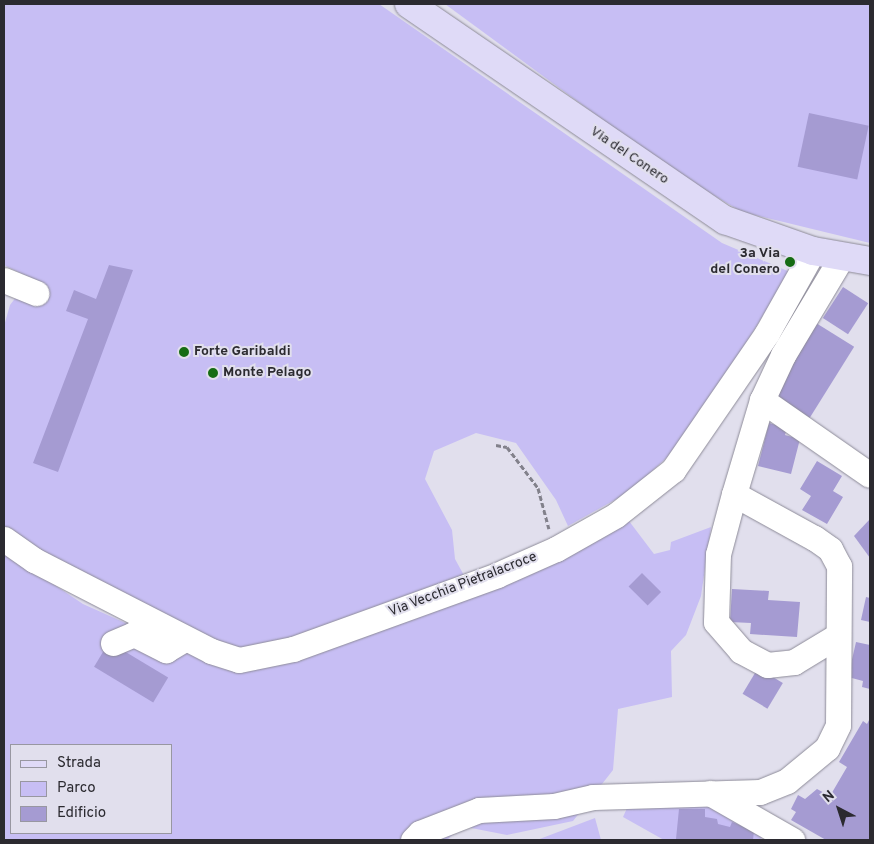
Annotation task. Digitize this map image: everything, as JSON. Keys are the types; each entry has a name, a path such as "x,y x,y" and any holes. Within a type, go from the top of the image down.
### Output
{"main road":[{"name":"Via del Conero","path":"409,4 710,211 767,238 813,252 841,258 870,260"}],"street":[{"name":"Via Vecchia Pietralacroce","path":"4,539 184,640 238,660 293,649 497,575 556,549 616,514 673,470 767,333 813,252"},
{"path":"837,636 794,662 767,665 741,651 716,622 718,554 762,400 783,355 841,258"},
{"path":"4,280 36,293"},
{"path":"762,400 870,475"},
{"path":"412,840 420,833 479,810 554,806 593,797 657,797 708,791 760,792 787,781 827,748 838,725 837,636 839,566 830,549 734,494"},
{"path":"113,643 134,634 166,650 184,640"},
{"path":"708,791 792,840"}],"path":[{"path":"496,445 507,447 538,488 546,523"}],"green space":[{"path":"4,4 379,4 722,243 790,272 686,440 629,492 568,526 556,500 516,443 476,433 434,451 425,479 452,530 455,559 472,590 629,521 654,554 670,550 671,542 711,527 701,596 686,635 671,651 672,697 618,709 613,770 573,821 507,835 461,826 447,840 4,840 4,551 83,604 217,664 4,533 4,326 10,305 20,292 40,283 4,265"},
{"path":"445,4 870,4 870,243 742,212 671,170"},
{"path":"715,799 763,835 760,840 664,840 623,817 628,806"},
{"path":"595,818 601,840 537,840"}],"building":[{"path":"809,113 869,126 857,179 798,167"},
{"path":"109,265 133,270 58,472 33,463 88,319 66,311 74,290 96,299"},
{"path":"843,287 868,303 848,334 823,318"},
{"path":"816,323 854,347 810,418 771,394"},
{"path":"769,423 787,428 785,435 800,439 791,474 758,466"},
{"path":"817,461 842,476 833,491 843,497 827,524 802,510 811,496 800,489"},
{"path":"870,519 870,558 854,536"},
{"path":"642,573 661,592 648,606 629,586"},
{"path":"732,589 769,591 768,600 800,602 797,637 750,634 751,623 730,622"},
{"path":"866,597 870,598 870,622 861,620"},
{"path":"109,642 168,678 153,702 94,667"},
{"path":"856,642 870,645 870,689 862,687 863,681 848,677"},
{"path":"758,668 783,683 767,709 743,694"},
{"path":"870,718 870,840 826,840 791,820 796,812 791,809 798,795 805,799 817,789 830,796 847,767 839,762 863,721 867,724"},
{"path":"679,809 705,809 705,817 717,819 718,824 730,827 732,822 754,831 753,840 676,839"}],"place":[{"name":"3a Via del Conero","path":"790,262"},
{"name":"Forte Garibaldi","path":"184,352"},
{"name":"Monte Pelago","path":"213,373"}]}
